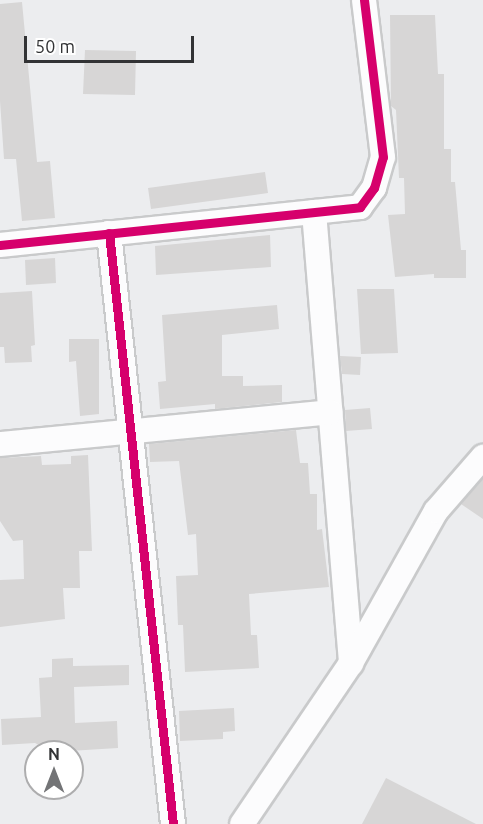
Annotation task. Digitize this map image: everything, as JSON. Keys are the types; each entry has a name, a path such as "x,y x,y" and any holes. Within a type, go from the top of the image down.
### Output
{"street":[{"path":"1,238 109,233 360,207 374,188 383,157 364,0"},
{"path":"314,212 351,663"},
{"path":"109,233 173,824"},
{"path":"0,444 330,412"},
{"path":"242,824 351,663 436,511 483,457"}],"building":[{"path":"22,2 37,162 50,161 55,218 22,221 16,159 4,159 0,101 0,4"},
{"path":"390,15 435,15 438,74 444,74 444,149 451,149 451,182 455,182 461,250 466,250 466,278 434,278 434,274 395,277 388,215 405,214 404,178 399,178 396,110 391,106"},
{"path":"85,50 136,51 135,95 83,94"},
{"path":"265,172 268,193 151,209 148,188"},
{"path":"270,235 271,267 156,275 155,246"},
{"path":"55,258 56,283 26,285 25,260"},
{"path":"357,289 394,289 398,353 361,354"},
{"path":"32,291 35,345 31,346 32,362 5,363 4,347 0,347 0,293"},
{"path":"277,305 279,329 222,335 222,376 243,376 243,386 282,385 282,402 215,409 215,404 160,409 158,382 166,381 162,315"},
{"path":"69,339 99,339 99,414 80,416 76,361 69,362"},
{"path":"340,356 361,357 360,375 342,374"},
{"path":"370,408 372,429 346,431 345,410"},
{"path":"296,430 300,463 308,463 310,494 317,494 317,530 322,529 329,587 249,594 251,635 257,635 259,668 185,672 183,625 178,625 176,576 198,575 196,534 188,535 179,461 150,462 149,444"},
{"path":"88,455 92,551 79,551 80,588 63,588 65,619 0,627 0,580 24,579 23,540 13,541 0,521 0,458 41,456 42,465 71,464 71,456"},
{"path":"483,479 483,519 461,504"},
{"path":"73,658 73,666 129,665 129,685 74,687 75,723 117,721 118,748 84,750 84,740 24,740 24,744 2,745 1,719 41,717 39,678 52,677 52,659"},
{"path":"234,708 235,731 223,732 223,739 180,741 179,711"},
{"path":"386,778 476,824 362,824"}],"cycle path":[{"path":"0,245 360,207 374,188 383,157 364,0"},
{"path":"109,233 173,824"}]}
